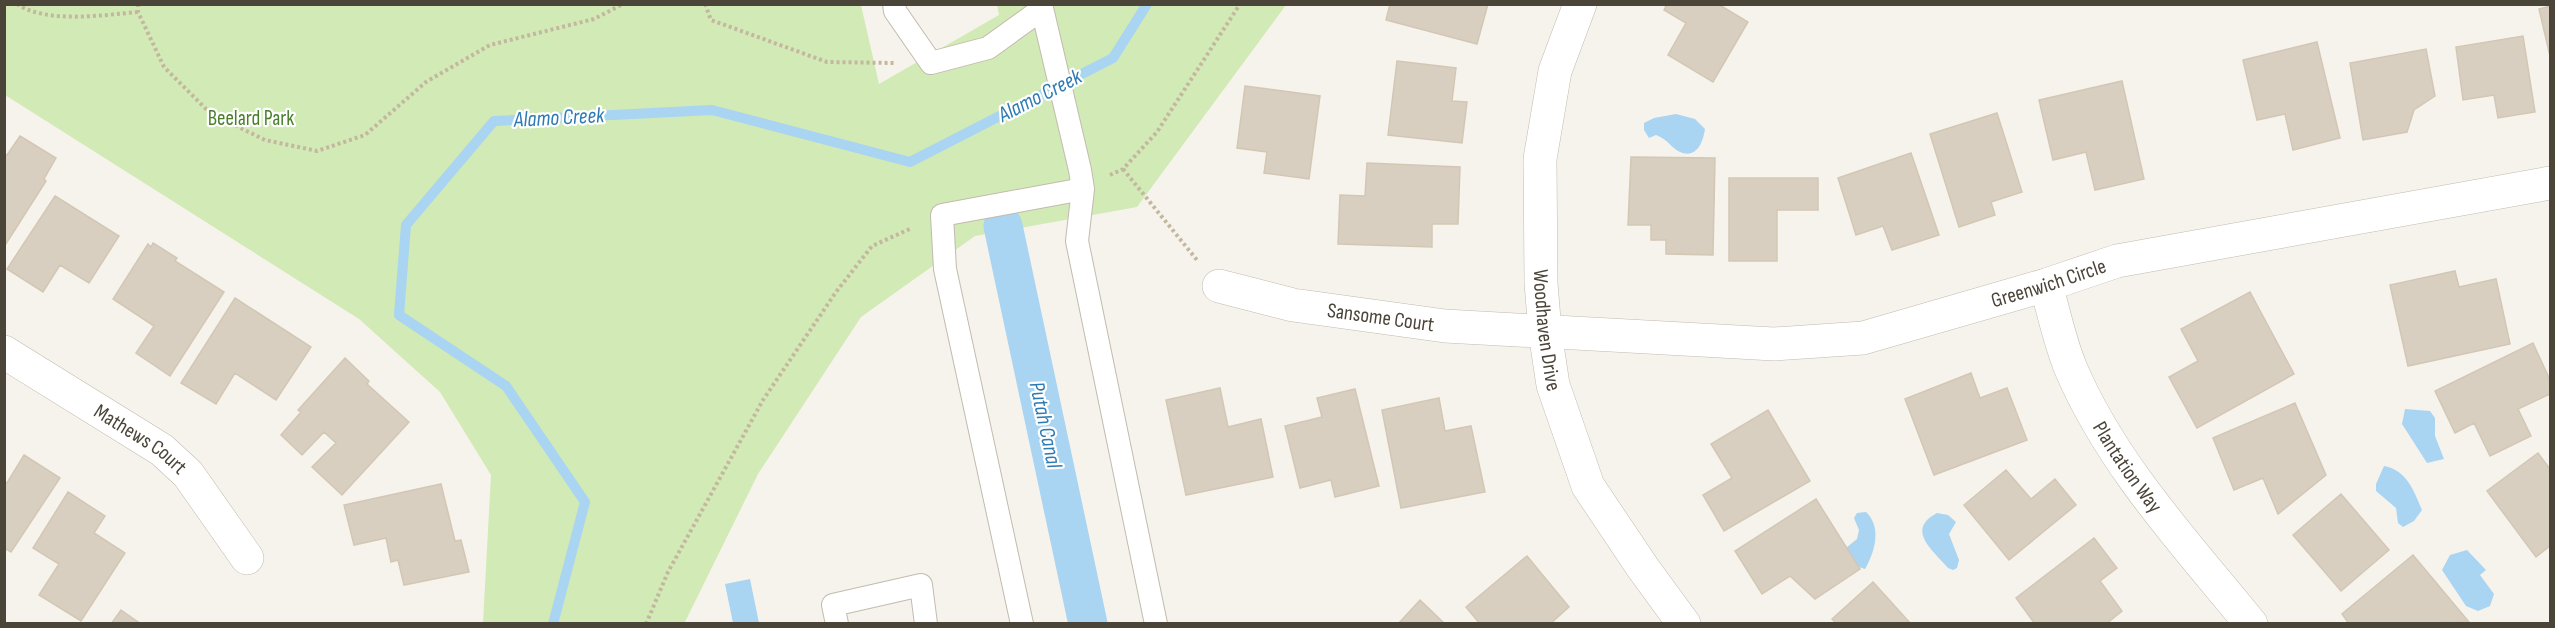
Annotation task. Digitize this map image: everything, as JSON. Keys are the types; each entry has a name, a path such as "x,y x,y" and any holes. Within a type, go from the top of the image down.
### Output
{"street":[{"name":"Woodhaven Drive","path":"1580,4 1555,71 1540,159 1540,273 1545,332 1556,399 1588,486 1642,568 1684,624"},
{"name":"Greenwich Circle","path":"1545,332 1774,345 1863,338 2046,285 2117,261 2550,183"},
{"name":"Plantation Way","path":"2046,285 2070,368 2098,425 2152,504 2251,624"},
{"name":"Sansome Court","path":"1219,286 1305,306 1446,326 1545,332"},
{"name":"Mathews Court","path":"4,352 162,450 188,474 248,558"}],"lane":[{"path":"894,4 895,10 931,63 988,48 1042,7 1081,180 1077,241 1156,624"},
{"path":"1022,624 945,269 942,215 1081,180"},
{"path":"837,624 833,605 921,585 926,624"}],"path":[{"path":"17,4 28,12 81,17 138,12"},
{"path":"138,4 138,12 164,67 210,113 265,140 317,152 365,135 426,82 490,45 594,19 623,4"},
{"path":"705,4 711,20 827,62 931,63"},
{"path":"1081,180 1123,169 1156,132 1240,4"},
{"path":"1123,169 1219,286"},
{"path":"646,624 668,572 752,420 836,292 872,246 942,215"}],"green space":[{"name":"Beelard Park","path":"4,5 861,5 879,84 999,15 997,5 1286,5 1137,207 975,236 861,317 758,474 684,624 483,623 491,475 440,392 359,319 5,95"}],"water":[{"path":"1676,114 1695,119 1705,129 1701,144 1691,153 1680,152 1656,135 1649,138 1644,130 1644,123 1654,118"},
{"path":"2405,409 2430,411 2435,418 2435,436 2444,459 2427,463 2402,424"},
{"path":"2384,466 2399,472 2409,482 2422,510 2414,521 2403,527 2398,523 2396,508 2376,491 2376,484"},
{"path":"1866,512 1874,525 1875,540 1872,555 1865,569 1859,567 1846,548 1857,539 1859,530 1854,518 1857,513"},
{"path":"1937,513 1948,515 1956,522 1949,534 1959,560 1957,568 1953,570 1948,568 1929,547 1922,533 1923,526"},
{"path":"2467,550 2486,570 2480,575 2494,594 2490,606 2478,611 2466,606 2442,570 2450,555"},
{"path":"750,579 759,623 733,623 725,584"}],"building":[{"path":"1390,4 1488,4 1477,44 1386,20"},
{"path":"1667,4 1718,4 1748,22 1713,82 1668,55 1686,23 1664,10"},
{"path":"2550,6 2550,56 2539,9"},
{"path":"2523,36 2535,112 2498,118 2494,95 2463,100 2456,47"},
{"path":"2317,42 2340,138 2293,150 2285,114 2257,120 2243,60"},
{"path":"2426,49 2435,96 2414,110 2407,132 2363,140 2350,63"},
{"path":"1397,61 1456,68 1452,101 1467,102 1462,143 1388,135"},
{"path":"2122,81 2144,179 2095,190 2086,152 2053,160 2039,100"},
{"path":"1245,86 1320,96 1309,179 1264,173 1267,152 1237,148"},
{"path":"1997,113 2022,192 1991,202 1995,215 1959,227 1930,134"},
{"path":"20,136 56,158 44,179 46,181 4,247 4,154 7,155"},
{"path":"1911,153 1939,235 1892,250 1883,226 1856,235 1838,178"},
{"path":"1631,157 1715,158 1713,255 1666,254 1666,240 1651,240 1651,225 1628,225"},
{"path":"1367,163 1460,167 1458,224 1432,224 1432,247 1338,244 1340,195 1365,196"},
{"path":"1729,178 1818,178 1818,210 1777,210 1777,261 1729,261"},
{"path":"55,196 119,236 89,283 60,265 43,292 7,269"},
{"path":"153,243 177,258 175,261 224,292 170,376 136,353 154,326 113,299 148,244 151,247"},
{"path":"2455,271 2459,287 2496,279 2510,344 2408,366 2390,285"},
{"path":"2250,292 2294,374 2197,428 2169,377 2198,361 2181,329"},
{"path":"235,298 311,347 276,400 235,373 216,404 181,383"},
{"path":"2533,343 2550,380 2550,394 2518,409 2531,436 2490,456 2474,423 2455,433 2435,391"},
{"path":"345,358 369,381 367,384 409,422 342,495 312,467 336,443 324,432 302,455 281,435 301,412 298,410"},
{"path":"1971,373 1980,398 2007,388 2027,440 1934,475 1905,399"},
{"path":"1220,388 1228,427 1261,419 1273,477 1186,495 1166,400"},
{"path":"1355,389 1379,486 1335,497 1331,480 1300,488 1285,426 1322,417 1317,398"},
{"path":"1439,398 1445,431 1471,426 1485,492 1401,508 1382,410"},
{"path":"2295,403 2326,475 2278,514 2263,478 2234,490 2213,438"},
{"path":"1768,410 1810,481 1724,531 1703,495 1732,478 1711,444"},
{"path":"2538,453 2550,469 2550,546 2536,557 2487,491"},
{"path":"24,455 60,478 11,552 4,548 4,481 7,483"},
{"path":"2006,470 2031,499 2055,479 2076,505 2009,560 1964,505"},
{"path":"441,484 455,541 461,540 469,572 404,585 398,560 391,562 386,538 354,545 344,505"},
{"path":"68,492 105,516 94,533 125,553 81,621 39,595 59,564 33,548"},
{"path":"2341,494 2389,550 2341,591 2293,535"},
{"path":"1816,499 1860,569 1815,599 1790,576 1762,594 1735,551"},
{"path":"2094,538 2117,568 2100,581 2122,611 2106,624 2035,624 2016,598"},
{"path":"2413,555 2469,622 2349,624 2342,614"},
{"path":"1527,556 1569,607 1550,624 1480,624 1466,607"},
{"path":"1873,582 1911,624 1837,624 1832,619"},
{"path":"1420,600 1445,624 1398,624"},
{"path":"121,610 141,624 111,624"}],"waterway":[{"name":"Alamo Creek","path":"553,624 585,502 506,386 399,315 406,225 494,121 712,110 910,162 1113,58 1147,4"},
{"name":"Putah Canal","path":"1003,226 1088,624"}]}
